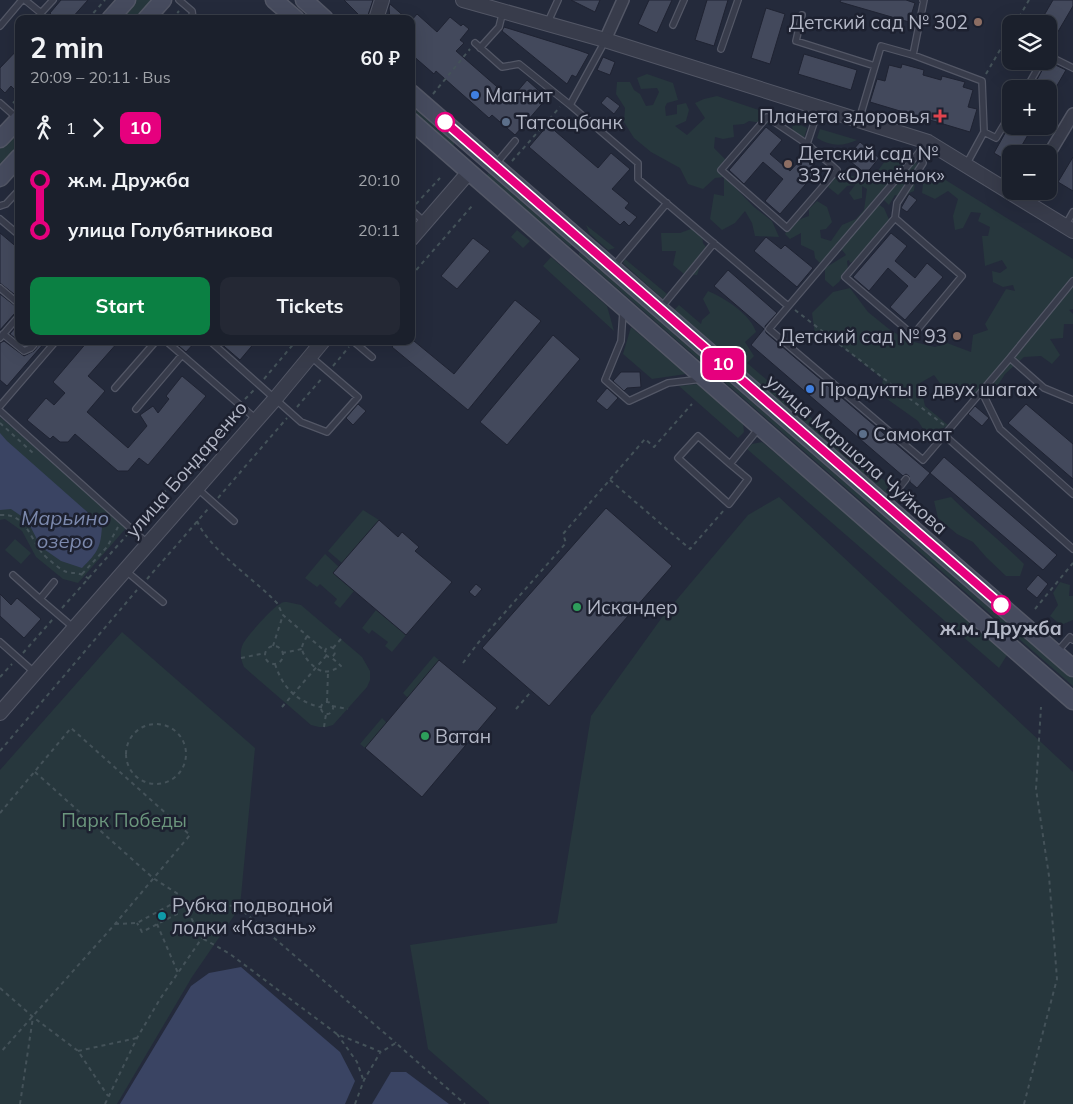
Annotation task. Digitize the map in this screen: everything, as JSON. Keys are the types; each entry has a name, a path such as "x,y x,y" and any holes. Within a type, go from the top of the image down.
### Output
{"main road":[{"path":"114,15 127,0"},
{"path":"150,15 163,0"},
{"path":"274,0 291,15"},
{"path":"304,0 321,15"},
{"name":"улица Маршала Чуйкова","path":"415,96 1073,668"},
{"path":"0,139 15,122"},
{"path":"415,125 1073,701"},
{"path":"0,178 15,161"},
{"path":"469,172 489,161"},
{"path":"572,262 579,250 586,245"}],"street":[{"path":"377,15 382,0"},
{"path":"463,0 605,40 859,121 924,147 1002,184"},
{"path":"605,40 623,0"},
{"path":"1054,145 1073,114"},
{"path":"415,235 469,172"},
{"path":"1030,200 1069,228"},
{"name":"улица Бондаренко","path":"0,713 274,399 315,346"}],"lane":[{"path":"0,26 23,0 41,14 53,0"},
{"path":"179,0 192,11 192,15"},
{"path":"547,24 558,0"},
{"path":"673,25 684,0"},
{"path":"722,49 738,0"},
{"path":"913,55 923,0"},
{"path":"503,11 499,27 477,46 502,67 519,64 570,105 638,162 638,179 788,306"},
{"path":"802,15 796,41 875,66"},
{"path":"570,105 605,40"},
{"path":"859,121 881,46 913,55 982,81 984,132 966,166"},
{"path":"1057,60 1073,68"},
{"path":"0,103 15,116"},
{"path":"807,144 819,108"},
{"path":"767,117 807,144 837,170 787,228 721,170 767,117"},
{"path":"984,132 996,138 1002,128"},
{"path":"489,161 515,141"},
{"path":"895,218 962,276 913,335 845,277 895,218 897,203 923,163 924,147"},
{"path":"924,147 769,329 921,461 982,392 1073,282"},
{"path":"0,206 6,204 15,194"},
{"path":"612,268 667,203"},
{"path":"1069,228 1073,212"},
{"path":"415,213 426,223"},
{"path":"0,219 15,232"},
{"path":"660,309 714,243"},
{"path":"0,288 15,301"},
{"path":"623,307 621,341 605,380 629,401 668,383 706,379"},
{"path":"15,321 2,336 15,345"},
{"path":"15,345 24,351 34,345"},
{"path":"1,402 52,345"},
{"path":"115,388 153,345"},
{"path":"171,345 256,419"},
{"path":"214,345 301,422 327,432 358,397 328,371 315,346"},
{"path":"358,345 372,357"},
{"path":"136,409 182,355"},
{"path":"1010,358 1044,388 1073,400"},
{"path":"982,392 1000,429 1073,494"},
{"path":"0,411 148,543"},
{"path":"730,464 760,427"},
{"path":"698,436 730,464 748,479 728,504 678,458 698,436"},
{"path":"944,436 1073,549"},
{"path":"899,488 906,479"},
{"path":"196,488 234,521"},
{"path":"124,570 163,602"},
{"path":"13,575 74,628"},
{"path":"40,599 54,582"},
{"path":"1056,654 1070,638 1073,640"},
{"path":"0,642 35,673"}],"path":[{"path":"92,15 105,0"},
{"path":"1020,15 1029,0"},
{"path":"982,81 1002,48"},
{"path":"415,206 440,178"},
{"path":"415,271 472,206"},
{"path":"788,306 950,429"},
{"path":"0,677 89,579 239,404 259,385 293,345"},
{"path":"0,751 142,584 351,345"},
{"path":"463,663 478,643 566,543 563,534 645,439 654,447 692,404"},
{"path":"610,480 690,549 728,504"},
{"path":"0,514 10,514 22,521 43,555 65,572 82,574 89,579"},
{"path":"197,521 203,533 277,603 283,615 307,636 326,654 331,656 341,666 328,672 316,667 303,654 302,649 307,636"},
{"path":"82,574 107,547 119,525"},
{"path":"1035,609 1073,563"},
{"path":"273,646 283,615"},
{"path":"282,707 326,654 328,647 333,648 341,639"},
{"path":"273,646 279,648 282,653 280,662 275,664 267,661 265,653 268,648 273,646"},
{"path":"331,656 335,652 333,648"},
{"path":"282,653 302,649"},
{"path":"241,658 265,653"},
{"path":"275,664 281,681 293,694 306,703 320,707 321,711 326,714"},
{"path":"327,702 328,672"},
{"path":"516,709 530,694"},
{"path":"327,702 332,706 348,709"},
{"path":"320,707 322,703 327,702"},
{"path":"326,714 331,712 332,706"},
{"path":"1024,1104 1058,979 1049,876 1036,789 1041,707"},
{"path":"324,727 326,714"},
{"path":"152,723 173,728 182,739 186,753 183,767 179,773 169,782 155,784 148,784 136,777 128,768 125,756 127,743 133,733 152,723"},
{"path":"0,813 71,728 190,835 115,924 0,1053"},
{"path":"35,772 153,878 178,894 202,938 230,954 337,1034 380,1052"},
{"path":"131,782 136,777"},
{"path":"182,901 197,904 237,906 464,1104"},
{"path":"115,924 137,923 172,904 177,914 142,932 137,923"},
{"path":"157,924 178,973"},
{"path":"105,1104 137,1038 202,938"},
{"path":"0,988 33,1017 78,1051 108,1096"},
{"path":"20,1104 33,1017"},
{"path":"337,1034 357,1062 364,1080"},
{"path":"78,1051 137,1038"},
{"path":"355,1104 364,1080 380,1052 396,1043"}],"green space":[{"path":"134,0 155,0 141,15 121,15"},
{"path":"647,74 673,83 678,100 667,103 665,107 666,116 677,114 677,105 686,103 689,110 686,121 675,126 687,135 705,118 695,103 704,99 717,96 771,114 769,124 749,121 744,124 733,125 734,137 723,139 715,137 714,148 726,160 718,170 754,207 772,221 779,237 755,236 752,223 745,211 735,223 722,230 710,219 714,194 724,196 724,177 715,178 703,189 688,184 680,168 651,152 634,138 624,122 625,108 616,94 617,82 630,82 634,90 640,94 646,106 653,105 659,92 657,88 641,89 637,78"},
{"path":"415,109 454,142 454,145 451,145 415,114"},
{"path":"796,123 807,128 804,138 794,133 792,127"},
{"path":"820,129 857,140 841,145 827,143 817,138"},
{"path":"15,134 15,152 0,169 0,147"},
{"path":"898,156 916,161 914,191 909,193 904,199 895,195 889,205 883,199 878,204 884,208 890,222 858,259 850,263 849,260 847,261 848,269 833,287 825,280 825,268 846,255 842,250 821,264 815,258 814,251 801,245 801,233 790,239 785,234 795,223 809,216 809,209 817,201 827,207 832,222 826,229 820,230 821,238 831,241 842,225 856,219 864,210 867,189 862,186 862,198 854,200 849,193 855,185 847,186 838,195 828,187 838,174 860,177 874,176 888,157"},
{"path":"488,173 574,243 570,247 487,176"},
{"path":"936,174 1073,259 1073,309 1069,310 1073,314 1073,324 1064,324 1063,338 1050,339 1060,355 1052,364 1041,356 1024,357 1005,374 993,393 957,399 950,397 934,375 920,383 925,406 948,425 929,438 918,421 880,394 883,379 836,342 815,335 812,313 833,292 850,288 868,312 906,340 935,347 947,343 971,352 973,335 988,330 985,324 1006,289 1015,291 1013,285 1003,287 993,282 992,271 1000,273 1007,268 1002,260 985,266 982,236 988,236 990,227 978,221 981,213 971,212 963,228 955,230 953,216 958,199 948,191 935,199 922,193 924,175"},
{"path":"586,225 615,248 608,250 590,234"},
{"path":"696,227 702,232 703,243 709,251 702,260 697,275 684,274 673,265 676,251 662,251 661,233 680,233"},
{"path":"517,230 530,241 523,248 511,237"},
{"path":"581,250 1073,678 1073,686 579,255"},
{"path":"551,257 607,306 614,331 543,266"},
{"path":"625,259 667,294 663,299 623,263"},
{"path":"708,291 722,298 743,313 753,326 756,332 745,342 754,356 747,363 893,488 885,498 672,312 679,305 701,324 702,320 710,313 703,299"},
{"path":"631,327 686,374 652,379 623,354"},
{"path":"697,384 743,423 744,432 738,438 679,386"},
{"name":"Марьино озеро","path":"0,417 127,527 78,583 63,579 36,557 22,531 5,519 0,520"},
{"path":"762,442 846,512 1007,655 999,668 747,449 752,444"},
{"path":"779,497 1073,772 1073,1104 489,1104 428,1049 410,945 557,923 591,716 663,616 748,515"},
{"path":"951,497 1024,564 1020,576 1006,576 973,542 957,534 938,518 934,501"},
{"path":"363,510 379,520 342,563 328,551"},
{"path":"15,539 31,553 21,564 5,550"},
{"path":"325,554 339,567 334,574 354,591 340,608 334,603 337,599 320,584 317,587 305,578"},
{"path":"1060,582 1070,585 1069,596 1073,596 1073,620 1061,625 1050,616 1058,605 1053,593"},
{"path":"287,602 301,605 362,657 370,671 370,680 367,687 333,725 319,727 311,725 244,667 241,659 245,640 272,611 282,603"},
{"path":"376,610 406,635 392,652 385,646 388,642 372,630 369,634 362,628"},
{"name":"Парк Победы","path":"122,632 255,748 240,907 192,977 117,1104 0,1104 0,770"},
{"path":"434,656 439,660 408,698 403,693"},
{"path":"382,718 387,723 365,748 360,744"}],"water":[{"name":"Марьино озеро","path":"0,433 102,525 98,549 82,568 61,561 41,547 27,520 11,509 0,510"},
{"path":"241,967 340,1052 355,1081 345,1104 120,1104 191,986 209,973"},
{"path":"391,1072 406,1072 449,1104 372,1104"}],"building":[{"path":"61,0 88,0 75,15 52,15 50,13"},
{"path":"344,0 373,0 368,15 359,15"},
{"path":"571,0 600,0 595,12"},
{"path":"649,0 672,0 657,33 638,24"},
{"path":"707,0 728,0 714,46 695,40"},
{"path":"841,0 906,0 915,3 909,22 840,2"},
{"path":"1053,0 1073,0 1073,6 1057,33 1057,15 1044,15"},
{"path":"390,4 402,15 390,15"},
{"path":"766,8 785,14 770,64 751,58"},
{"path":"417,14 437,32 450,17 461,26 463,24 469,29 460,40 464,43 456,51 511,99 527,80 547,98 515,135 492,115 489,118 436,71 434,74 415,57 415,16"},
{"path":"504,27 589,54 576,77 572,75 567,84 502,31"},
{"path":"15,52 15,88 11,86 5,93 0,88 0,68"},
{"path":"804,54 857,70 851,90 798,74"},
{"path":"603,57 615,62 610,75 597,70"},
{"path":"902,64 924,70 923,75 941,80 942,76 965,82 963,87 973,90 968,107 977,109 970,132 870,102 877,79 885,81 889,65 901,68"},
{"path":"1057,66 1066,70 1057,86 1057,80 1037,80 1042,70 1057,70"},
{"path":"607,96 620,106 614,114 601,103"},
{"path":"548,125 598,168 611,153 630,169 612,189 629,203 625,208 637,217 629,226 624,221 620,225 529,147"},
{"path":"766,127 782,140 770,154 790,171 803,157 818,170 780,214 765,201 783,179 763,162 744,184 729,170"},
{"path":"1004,135 1028,135 1022,145 1002,145 1002,158 994,153"},
{"path":"860,142 879,158 866,174 846,158"},
{"path":"1073,157 1073,191 1058,182"},
{"path":"909,194 917,200 907,212 901,208"},
{"path":"0,233 15,246 15,295 0,283"},
{"path":"891,233 907,246 895,261 915,278 927,263 943,277 905,320 890,307 908,286 888,268 869,291 853,277"},
{"path":"766,237 781,249 785,245 813,268 797,287 754,251"},
{"path":"473,238 490,251 457,289 441,276"},
{"path":"728,270 777,313 765,326 766,333 930,473 917,488 910,482 909,476 906,474 903,476 751,345 764,329 714,286"},
{"path":"0,294 15,306 15,313 0,330"},
{"path":"515,300 541,321 468,410 392,347 394,345 415,345 415,342 454,374"},
{"path":"15,328 15,338 10,334"},
{"path":"553,335 580,359 507,445 480,422"},
{"path":"4,341 24,356 34,351 39,345 43,345 7,386 0,380 0,343"},
{"path":"85,345 115,345 88,376 105,391 87,412 128,448 147,426 140,415 153,406 158,413 169,399 166,396 182,376 206,396 148,465 139,458 128,471 118,471 75,434 68,442 60,442 53,436 50,439 27,420 46,398 54,405 65,393 53,382"},
{"path":"178,345 192,345 186,352"},
{"path":"223,345 253,345 240,360"},
{"path":"621,372 640,372 641,387 627,388 624,391 613,381"},
{"path":"607,388 618,398 607,410 596,401"},
{"path":"358,404 366,411 353,425 346,418"},
{"path":"1026,404 1073,444 1073,479 1008,423"},
{"path":"975,406 989,418 982,426 968,414"},
{"path":"944,457 1057,555 1043,570 930,473"},
{"name":"Искандер","path":"606,508 672,566 549,706 482,648"},
{"path":"379,520 398,537 402,532 419,547 415,551 452,582 406,635 333,573"},
{"path":"1038,575 1048,584 1037,598 1026,589"},
{"path":"476,584 482,589 475,597 469,592"},
{"path":"0,594 11,605 17,598 41,619 24,638 0,616"},
{"name":"Ватан","path":"439,660 497,708 422,797 365,748"}],"bus line":[{"name":"10","path":"445,122 1001,605"}],"place":[{"name":"Детский сад № 302","path":"978,22"},
{"name":"Магнит","path":"475,95"},
{"name":"Планета здоровья","path":"940,116"},
{"name":"Татсоцбанк","path":"506,122"},
{"name":"Детский сад № 337 «Оленёнок»","path":"788,164"},
{"name":"Детский сад № 93","path":"957,336"},
{"name":"Продукты в двух шагах","path":"810,389"},
{"name":"Самокат","path":"863,434"},
{"name":"ж.м. Дружба","path":"1001,605"},
{"name":"Искандер","path":"577,607"},
{"name":"Ватан","path":"425,736"},
{"name":"Рубка подводной лодки «Казань»","path":"162,916"}]}
